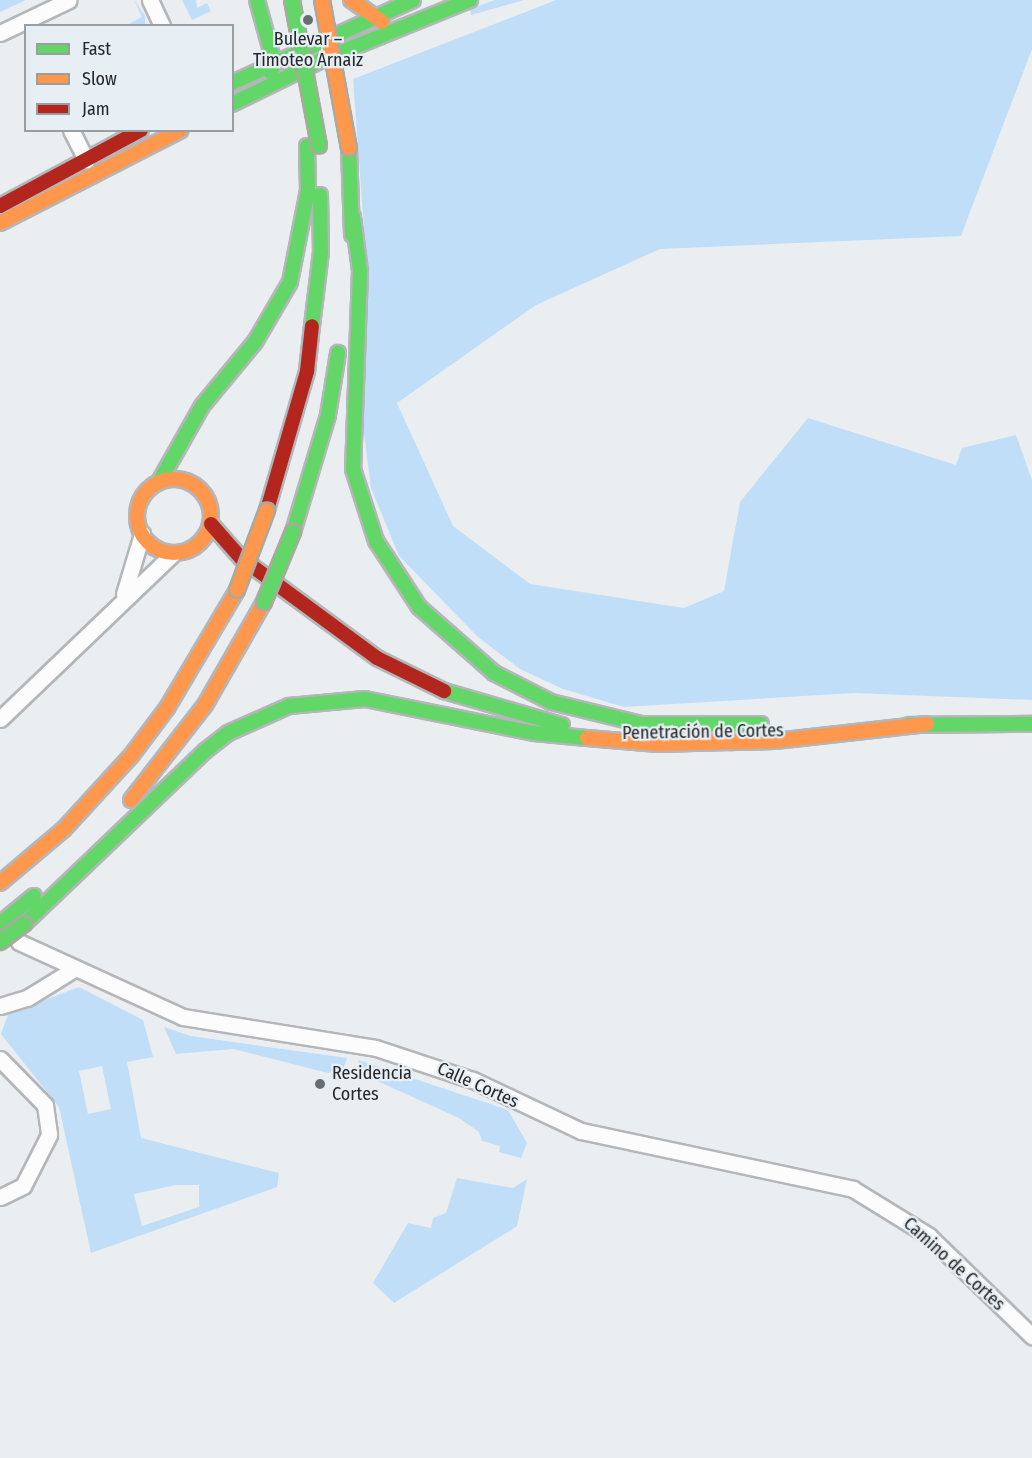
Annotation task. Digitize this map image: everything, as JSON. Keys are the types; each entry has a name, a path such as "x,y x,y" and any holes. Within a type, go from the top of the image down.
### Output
{"main road":[{"path":"234,96 261,82 273,72 274,62 257,0"},
{"path":"159,482 193,483 209,501 211,524 198,545 174,553 155,548 142,534 137,510 159,482 202,406 255,342 290,282 308,190 313,146 281,0"},
{"path":"0,883 64,829 131,756 168,708 237,590 267,510 307,371 321,252 313,146 292,0"},
{"path":"322,0 349,148 360,279 353,469 376,541 419,607 454,643 494,673 581,712 641,724 927,724"},
{"path":"351,0 373,16 396,22 457,0"},
{"path":"234,82 373,16 413,0"},
{"path":"234,103 322,60 470,0"},
{"path":"0,206 137,132"},
{"path":"144,150 164,132"},
{"path":"0,223 177,132"},
{"path":"5,920 123,809 176,746 264,602 293,532 328,415 341,330 353,217"},
{"name":"Penetración de Cortes","path":"211,524 241,558 377,658 457,697 547,723 646,736 927,724 1032,724"},
{"name":"Penetración de Cortes","path":"198,545 241,558"},
{"path":"0,942 24,924 228,733 310,701 366,699 534,733 658,744 775,741 927,724"}],"street":[{"path":"31,24 69,0"},
{"path":"150,0 161,24"},
{"path":"0,33 22,30"},
{"path":"72,132 86,160"},
{"path":"122,598 142,534"},
{"path":"0,719 88,638 122,598 174,553"},
{"name":"Calle Cortes","path":"19,942 183,1017 356,1042 428,1063 581,1131 840,1184"},
{"path":"0,1006 27,998 75,969"},
{"path":"0,1059 45,1105 49,1135 23,1186 0,1197"},
{"name":"Camino de Cortes","path":"840,1184 888,1207 929,1236 1032,1336"}],"shaded area":[{"path":"0,0 26,0 0,12"},
{"path":"134,0 145,16 145,24 129,24 142,17"},
{"path":"182,0 196,0 197,8 207,3 211,11 192,20"},
{"path":"495,0 524,0 471,15 470,9"},
{"path":"556,0 1032,0 1032,49 961,236 660,249 536,305 397,403 453,526 530,584 684,608 724,591 740,502 808,418 956,465 962,448 1016,435 1032,480 1032,700 854,693 624,707 563,689 520,669 478,637 399,556 371,488 359,395 367,270 353,79"},
{"path":"79,987 143,1020 153,1057 127,1062 141,1138 279,1173 277,1187 91,1253 59,1107 1,1034 8,1014","holes":["102,1066 111,1109 88,1114 79,1071","176,1185 199,1185 199,1207 142,1226 134,1194"]},
{"path":"164,1027 191,1036 347,1058 343,1069 328,1073 233,1049 176,1054"},
{"path":"358,1060 508,1110 527,1143 521,1158 499,1152 500,1146 482,1141 479,1132 459,1118 361,1072"},
{"path":"457,1178 513,1188 527,1179 517,1226 394,1303 373,1283 408,1223 431,1228 433,1218 446,1213"}],"traffic: fast":[{"path":"257,0 274,62 271,73"},
{"path":"292,0 319,146"},
{"path":"234,82 413,0"},
{"path":"234,103 322,60 470,0"},
{"path":"159,482 202,406 255,342 290,282 308,190 307,146"},
{"path":"349,148 352,235"},
{"path":"312,326 321,252 320,195"},
{"path":"353,217 360,271 353,469 376,541 419,607 494,673 551,702 641,724 761,724"},
{"path":"293,532 328,415 338,353"},
{"path":"264,602 293,532"},
{"path":"444,691 562,725"},
{"path":"24,924 205,751 228,733 289,706 365,699 534,733 587,738"},
{"path":"909,725 1032,724"},
{"path":"0,924 34,896"},
{"path":"0,942 24,924"}],"traffic: slow":[{"path":"322,0 349,148"},
{"path":"351,0 382,22"},
{"path":"0,223 177,132"},
{"path":"174,479 195,485 205,495 211,516 205,537 195,547 174,553 153,547 143,537 137,516 143,495 153,485 174,479"},
{"path":"237,590 267,510"},
{"path":"0,883 64,829 131,756 167,708 237,590"},
{"path":"131,800 205,705 264,602"},
{"path":"587,738 658,744 775,741 927,724"}],"traffic: jam":[{"path":"0,206 137,132"},
{"path":"267,510 307,371 312,326"},
{"path":"211,524 241,558 377,658 444,691"}],"place":[{"name":"Bulevar – Timoteo Arnaiz","path":"308,20"},
{"name":"Residencia Cortes","path":"320,1084"}]}
